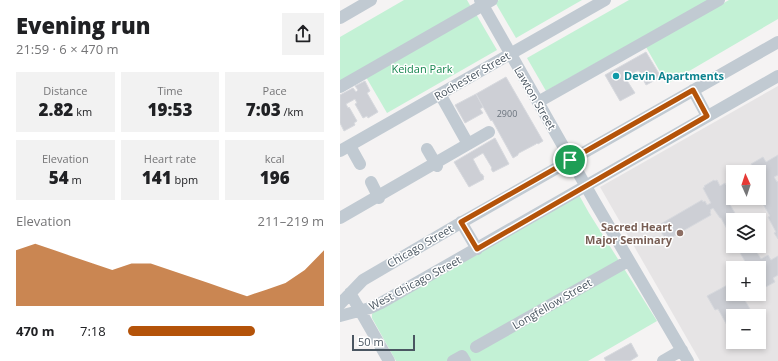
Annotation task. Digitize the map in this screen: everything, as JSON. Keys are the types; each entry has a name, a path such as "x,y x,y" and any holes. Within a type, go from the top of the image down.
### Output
{"street":[{"path":"340,18 371,0"},
{"name":"Rochester Street","path":"345,149 605,0"},
{"path":"538,102 719,0"},
{"path":"340,87 485,2"},
{"name":"Lawton Street","path":"485,2 510,54 628,261 685,356"},
{"name":"Chicago Street","path":"340,304 362,280 778,42"},
{"name":"West Chicago Street","path":"340,316 361,311 381,303 778,76"},
{"path":"693,90 707,116"},
{"path":"440,94 445,115 468,144"},
{"path":"340,218 436,165 489,132"},
{"path":"345,149 360,164"},
{"path":"427,149 436,165"},
{"path":"371,182 379,197"},
{"path":"461,222 477,249"},
{"name":"Longfellow Street","path":"476,347 628,261"},
{"path":"350,293 389,361"},
{"path":"663,361 685,356"}],"shaded area":[{"name":"Sacred Heart Major Seminary","path":"778,86 778,361 700,361 600,187"}],"green space":[{"path":"404,0 467,0 471,7 340,82 340,37"},
{"path":"499,0 582,0 516,38 495,2"},
{"path":"629,0 709,0 546,91 527,58"},
{"path":"729,0 778,0 778,19 667,84 646,47"},
{"name":"Keidan Park","path":"476,14 497,50 387,113 366,77"},
{"path":"579,195 657,321 588,361 396,361 372,318 372,314 374,312"}],"building":[{"name":"Devin Apartments","path":"646,52 661,77 646,85 639,71 626,77 635,93 620,101 605,75"},
{"path":"506,77 543,141 519,153 513,158 476,94"},
{"path":"365,81 370,91 367,93 378,112 368,118 367,116 363,118 355,104 357,103 355,99 346,104 357,121 354,123 355,125 344,131 340,123 340,95 353,88 356,92 358,90 355,86"},
{"path":"476,94 483,107 480,109 483,113 465,123 455,105"},
{"path":"495,138 509,164 493,172 483,153 473,159 484,179 469,187 454,162"},
{"path":"778,155 778,175 774,177 777,182 778,181 778,239 768,217 770,216 764,205 766,205 766,165 751,164 763,157 766,162"},
{"path":"714,180 717,180 720,186 725,183 726,205 730,205 735,213 726,213 726,227 713,208 710,210 711,215 667,240 658,227 660,226 659,225 702,200 703,202 705,201 707,205 711,203 703,188 705,187 704,186"},
{"path":"740,253 757,253 761,259 768,255 771,260 778,256 778,275 773,278 775,282 766,287 766,261 745,261"},
{"path":"726,286 726,301 745,301 750,309 726,309 726,323 718,309 715,310 707,296"},
{"path":"631,343 638,356 630,361 606,361 604,358"}],"place":[{"name":"Devin Apartments","path":"616,76"},
{"name":"Sacred Heart Major Seminary","path":"680,233"}],"route":[{"path":"693,90 707,116 477,249 461,222 570,160 693,90"}]}
